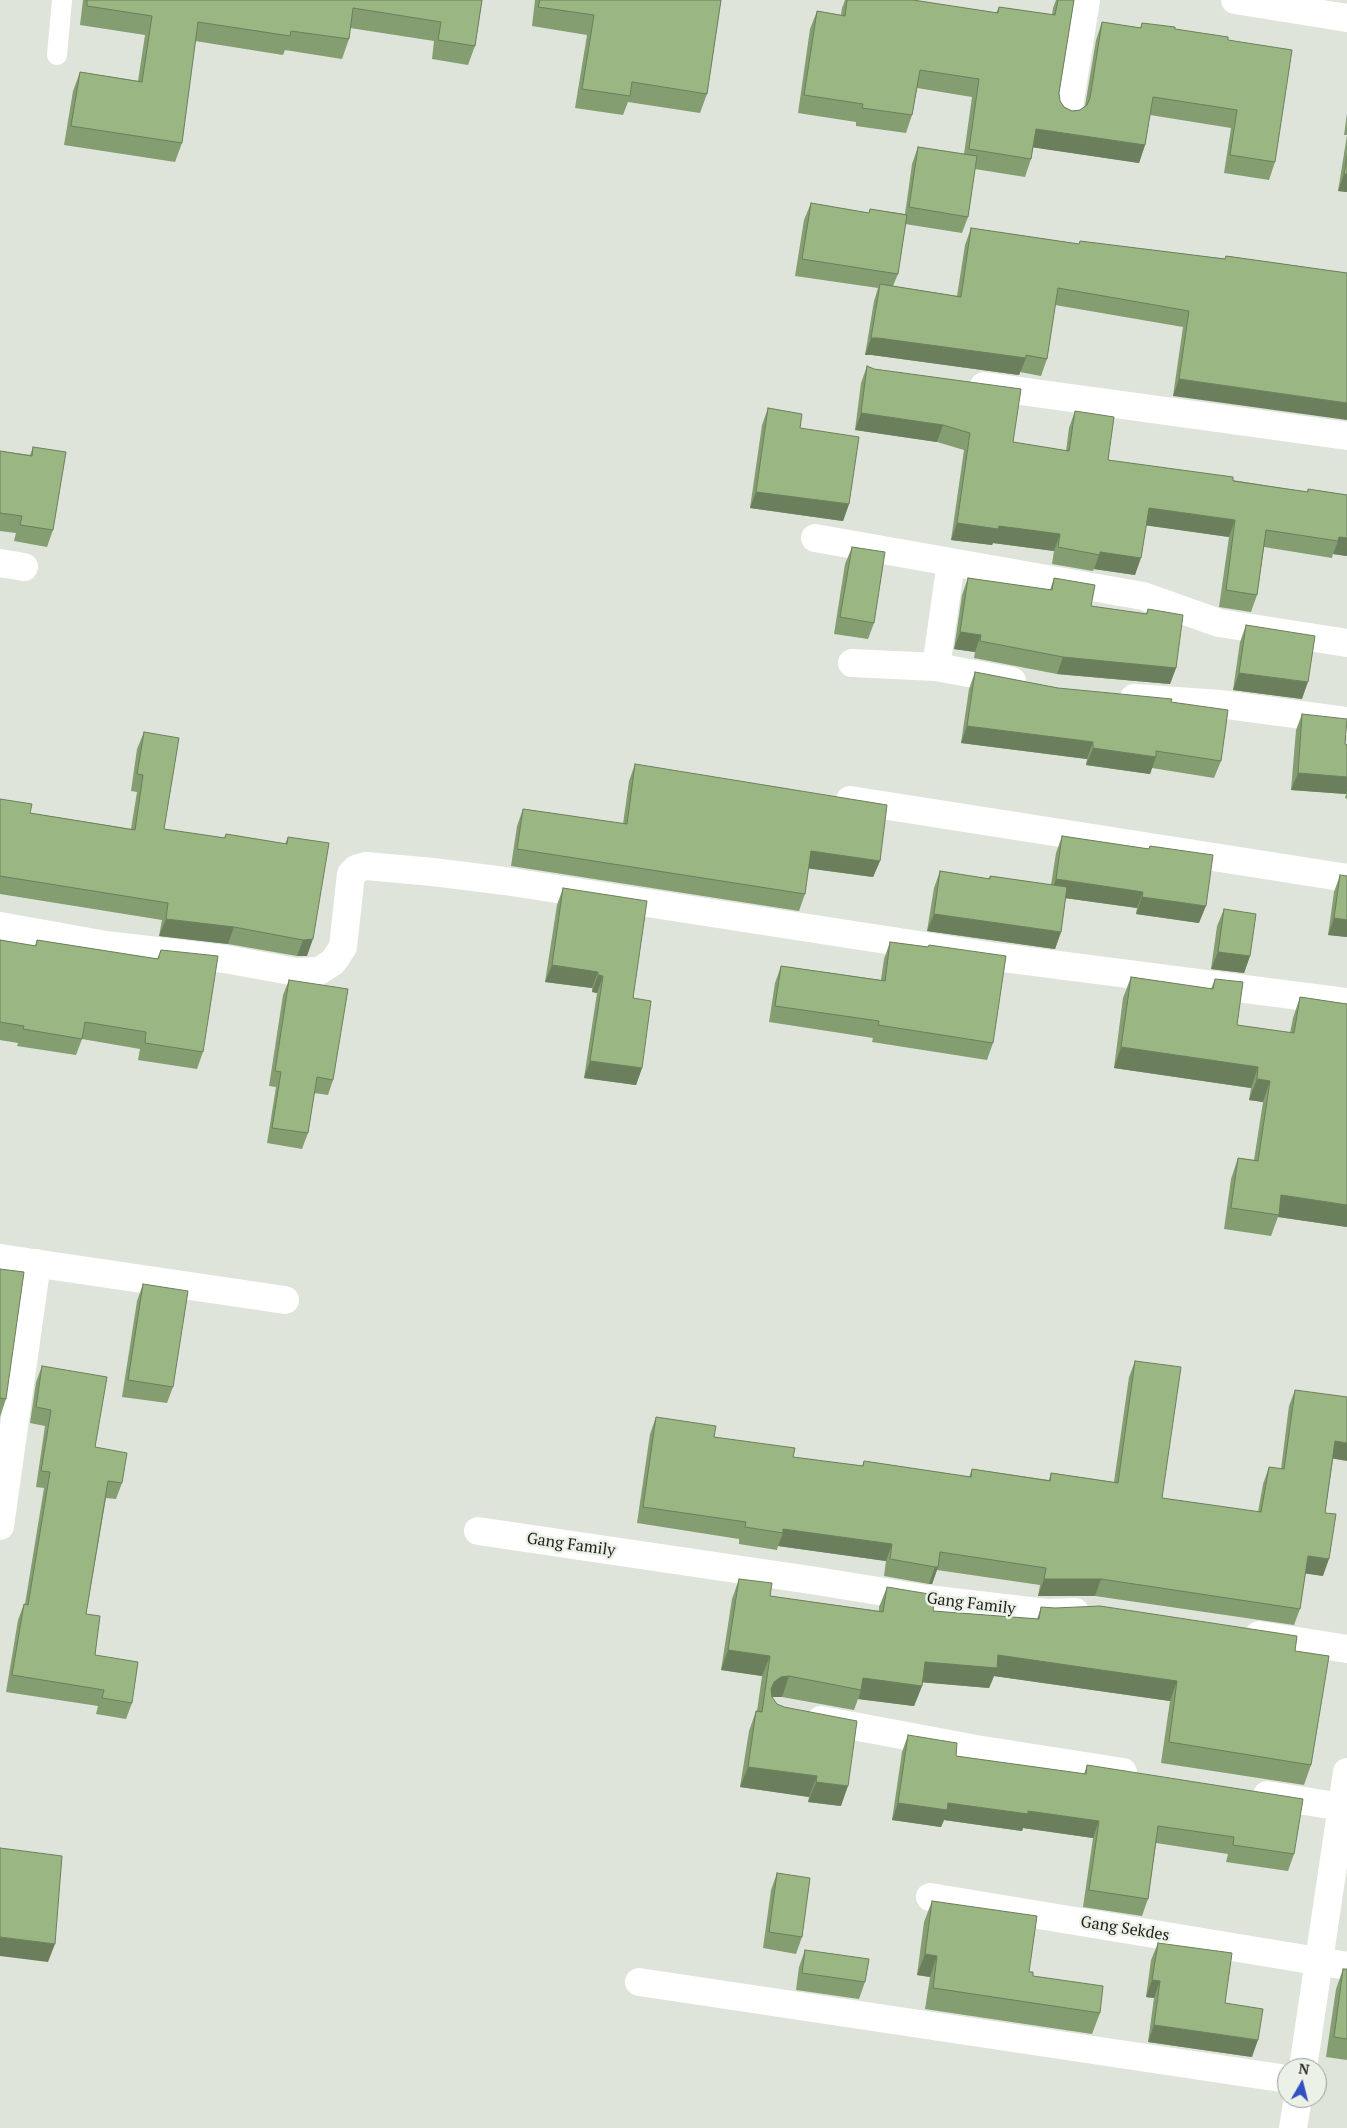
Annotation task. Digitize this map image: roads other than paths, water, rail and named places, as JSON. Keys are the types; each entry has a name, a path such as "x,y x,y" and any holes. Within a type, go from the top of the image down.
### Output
{"street":[{"path":"1068,113 1086,0"},
{"path":"1236,0 1347,18"},
{"path":"958,382 1347,436"},
{"path":"814,538 1144,596 1219,623 1347,643"},
{"path":"936,667 951,562"},
{"path":"852,663 936,667 1037,686"},
{"path":"1110,695 1220,704 1347,721"},
{"path":"830,798 1347,878"},
{"path":"0,926 106,945 225,959 296,972 319,971 333,962 343,947 352,874 356,869 366,866 506,881 996,957 1347,1002"},
{"path":"0,1258 285,1300"},
{"path":"0,1526 37,1262"},
{"name":"Gang Family","path":"478,1531 928,1599 1047,1613 1102,1612"},
{"path":"1233,1631 1347,1648"},
{"path":"799,1716 976,1749 1144,1776"},
{"path":"1305,2058 1347,1772"},
{"path":"1243,1791 1342,1807"},
{"name":"Gang Sekdes","path":"930,1897 1347,1966"},
{"path":"639,1982 1277,2078"},
{"path":"1294,2128 1297,2108"}],"lane":[{"path":"57,55 62,0"}]}
